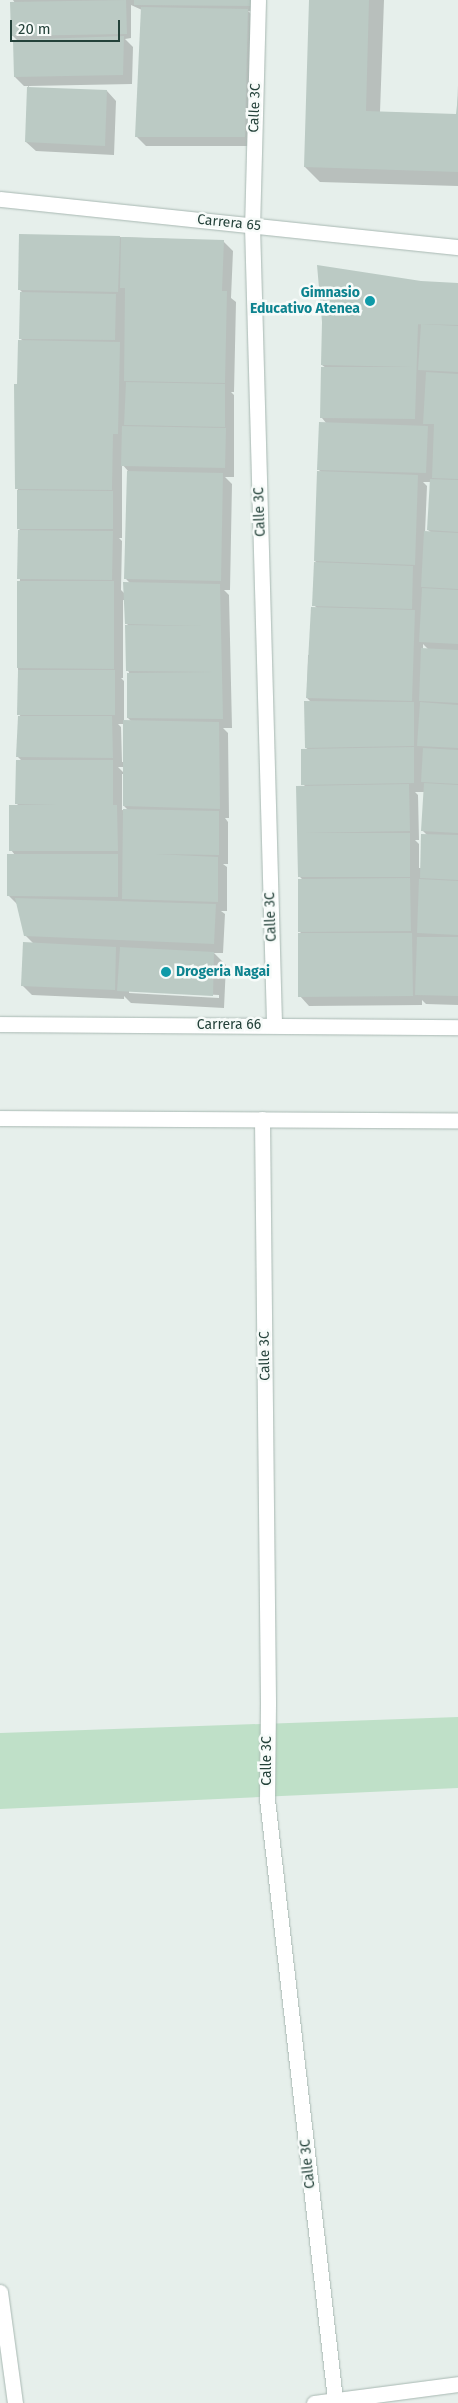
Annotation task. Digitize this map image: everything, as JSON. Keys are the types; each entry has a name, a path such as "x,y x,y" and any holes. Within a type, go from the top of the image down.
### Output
{"street":[{"name":"Calle 3C","path":"258,0 252,225 274,1025"},
{"name":"Carrera 65","path":"0,199 458,247"},
{"name":"Carrera 66","path":"0,1024 458,1027"},
{"path":"0,1118 458,1120"},
{"name":"Calle 3C","path":"262,1119 268,1704 267,1799 335,2400"},
{"path":"0,2292 15,2403"},
{"path":"314,2403 335,2400 374,2400 458,2384"}],"green space":[{"path":"458,1717 458,1788 0,1809 0,1733"}],"building":[{"path":"126,0 127,34 11,36 10,2"},
{"path":"134,0 252,0 252,6 134,5"},
{"path":"309,0 369,0 366,111 456,114 458,96 458,172 304,167"},
{"path":"141,7 248,9 245,137 135,137"},
{"path":"124,36 123,75 14,77 13,40"},
{"path":"27,87 107,90 105,146 25,142"},
{"path":"19,234 120,236 118,292 18,290"},
{"path":"121,237 224,240 222,291 227,291 225,383 124,381 125,288 120,288"},
{"path":"317,265 421,281 458,283 458,325 418,324 415,419 320,418 321,367 413,367 321,365 322,322"},
{"path":"20,292 116,294 115,340 19,339"},
{"path":"421,324 458,326 458,372 418,370"},
{"path":"18,340 120,342 118,434 113,434 112,490 15,489 14,384 17,384"},
{"path":"426,372 458,374 458,479 432,478 434,424 423,424"},
{"path":"126,382 225,384 225,427 124,425"},
{"path":"319,422 428,426 426,473 317,470"},
{"path":"122,426 226,428 225,468 121,466"},
{"path":"127,471 223,473 221,581 124,579"},
{"path":"317,471 418,475 415,565 314,561"},
{"path":"430,479 458,480 458,532 427,530"},
{"path":"17,490 113,491 113,529 17,529"},
{"path":"18,530 113,531 112,580 17,579"},
{"path":"424,531 458,533 458,589 421,587"},
{"path":"314,562 413,566 412,609 312,606"},
{"path":"17,581 114,581 114,669 17,668"},
{"path":"123,582 220,584 223,719 127,718 127,673 215,672 126,671 125,625 203,626 125,624"},
{"path":"422,588 458,590 458,644 419,642"},
{"path":"311,607 415,610 412,701 306,698"},
{"path":"421,648 458,650 458,703 419,701"},
{"path":"18,670 115,670 115,715 17,715"},
{"path":"304,701 414,702 414,746 305,748"},
{"path":"420,702 458,705 458,748 417,746"},
{"path":"18,716 112,716 113,758 16,757"},
{"path":"123,720 219,722 220,809 123,806"},
{"path":"414,747 414,783 301,785 301,749"},
{"path":"423,748 458,750 458,784 421,782"},
{"path":"16,760 113,760 113,805 117,805 118,851 9,851 9,805 57,805 15,804"},
{"path":"424,783 458,785 458,833 421,831"},
{"path":"409,784 410,831 304,833 410,833 410,877 298,877 296,786"},
{"path":"123,809 219,811 219,855 155,854 218,857 218,902 122,899"},
{"path":"421,834 458,835 458,880 420,878"},
{"path":"7,854 118,854 118,897 7,896"},
{"path":"410,878 411,931 298,932 298,879"},
{"path":"419,879 458,881 458,935 417,933"},
{"path":"15,898 216,904 214,944 24,936"},
{"path":"298,933 412,933 413,996 298,997"},
{"path":"417,937 458,937 458,996 415,995"},
{"path":"23,942 116,947 115,990 21,986"},
{"name":"Drogeria Nagai","path":"120,947 214,952 213,996 117,991"}],"place":[{"name":"Gimnasio Educativo Atenea","path":"370,301"},
{"name":"Drogeria Nagai","path":"166,972"}]}
